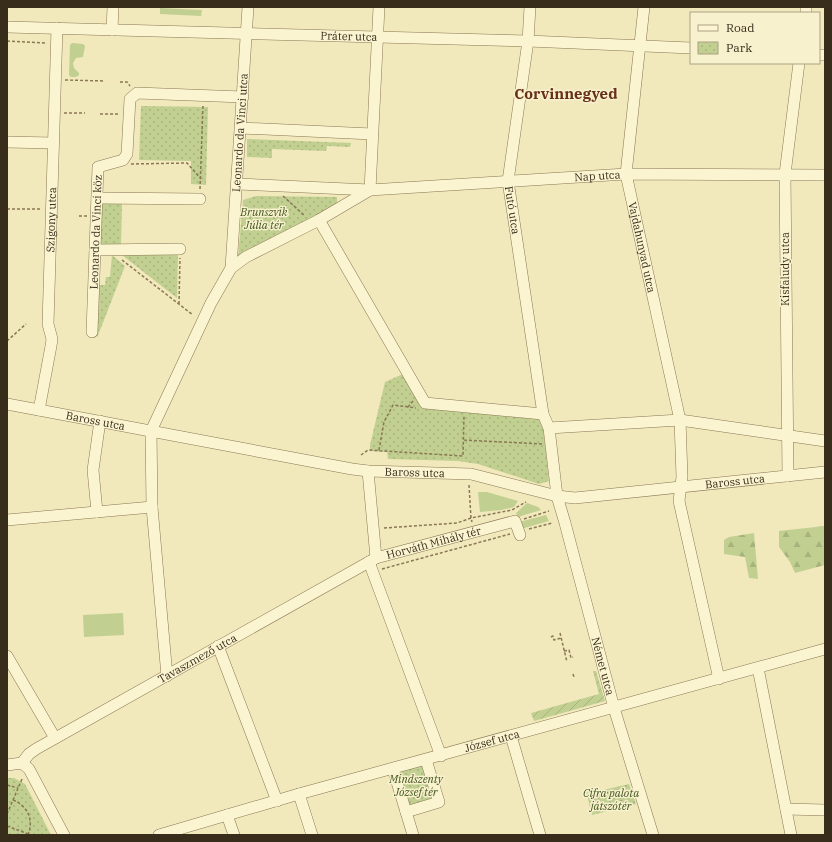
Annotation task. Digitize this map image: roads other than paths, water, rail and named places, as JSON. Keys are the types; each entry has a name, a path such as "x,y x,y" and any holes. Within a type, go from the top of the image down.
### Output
{"street":[{"path":"112,30 113,7"},
{"name":"Leonardo da Vinci utca","path":"151,431 211,303 231,268 248,7"},
{"path":"370,190 380,7"},
{"name":"Futó utca","path":"530,7 528,41 508,181 543,414"},
{"name":"Vajdahunyad utca","path":"644,7 626,174 680,420 682,477 679,501 719,679"},
{"name":"Práter utca","path":"7,27 528,41 690,48"},
{"name":"Szigony utca","path":"39,410 52,346 52,339 48,324 57,28"},
{"name":"Kisfaludy utca","path":"788,476 785,174 799,64"},
{"name":"Leonardo da Vinci köz","path":"92,332 98,168 123,160 127,154 130,99 137,93 243,97"},
{"path":"241,128 372,134"},
{"path":"7,142 53,143"},
{"name":"Nap utca","path":"237,184 370,190 626,174 825,175"},
{"name":"Nap utca","path":"231,268 246,257 316,221 370,190"},
{"path":"97,198 200,199"},
{"path":"316,221 424,406 464,407 543,414 549,428 557,496"},
{"path":"95,250 180,249"},
{"name":"Baross utca","path":"7,404 368,472 471,474 557,496 575,498 825,472"},
{"path":"549,428 680,420 787,434 825,441"},
{"path":"97,512 93,470 100,421"},
{"path":"151,431 152,507 167,676"},
{"name":"Horváth Mihály tér","path":"368,472 373,564 458,536 518,529"},
{"name":"Német utca","path":"557,496 614,708 653,835"},
{"path":"7,520 152,507"},
{"path":"373,564 441,756"},
{"name":"Tavaszmező utca","path":"22,763 29,754 55,738 218,646 373,564"},
{"path":"218,646 277,801"},
{"name":"József utca","path":"159,835 299,794 825,649"},
{"path":"7,656 55,738"},
{"path":"758,668 791,835"},
{"path":"511,736 540,835"},
{"path":"406,812 439,802 426,760"},
{"path":"7,765 22,763 29,769 64,835"},
{"path":"393,769 413,835"},
{"path":"299,794 312,835"},
{"path":"786,809 825,810"},
{"path":"227,815 234,835"}],"district":[{"name":"Corvinnegyed","path":"566,93"}],"park label":[{"name":"Brunszvik Júlia tér","path":"264,218"},
{"name":"Mindszenty József tér","path":"416,785"},
{"name":"Cifra palota játszótér","path":"611,799"}]}
